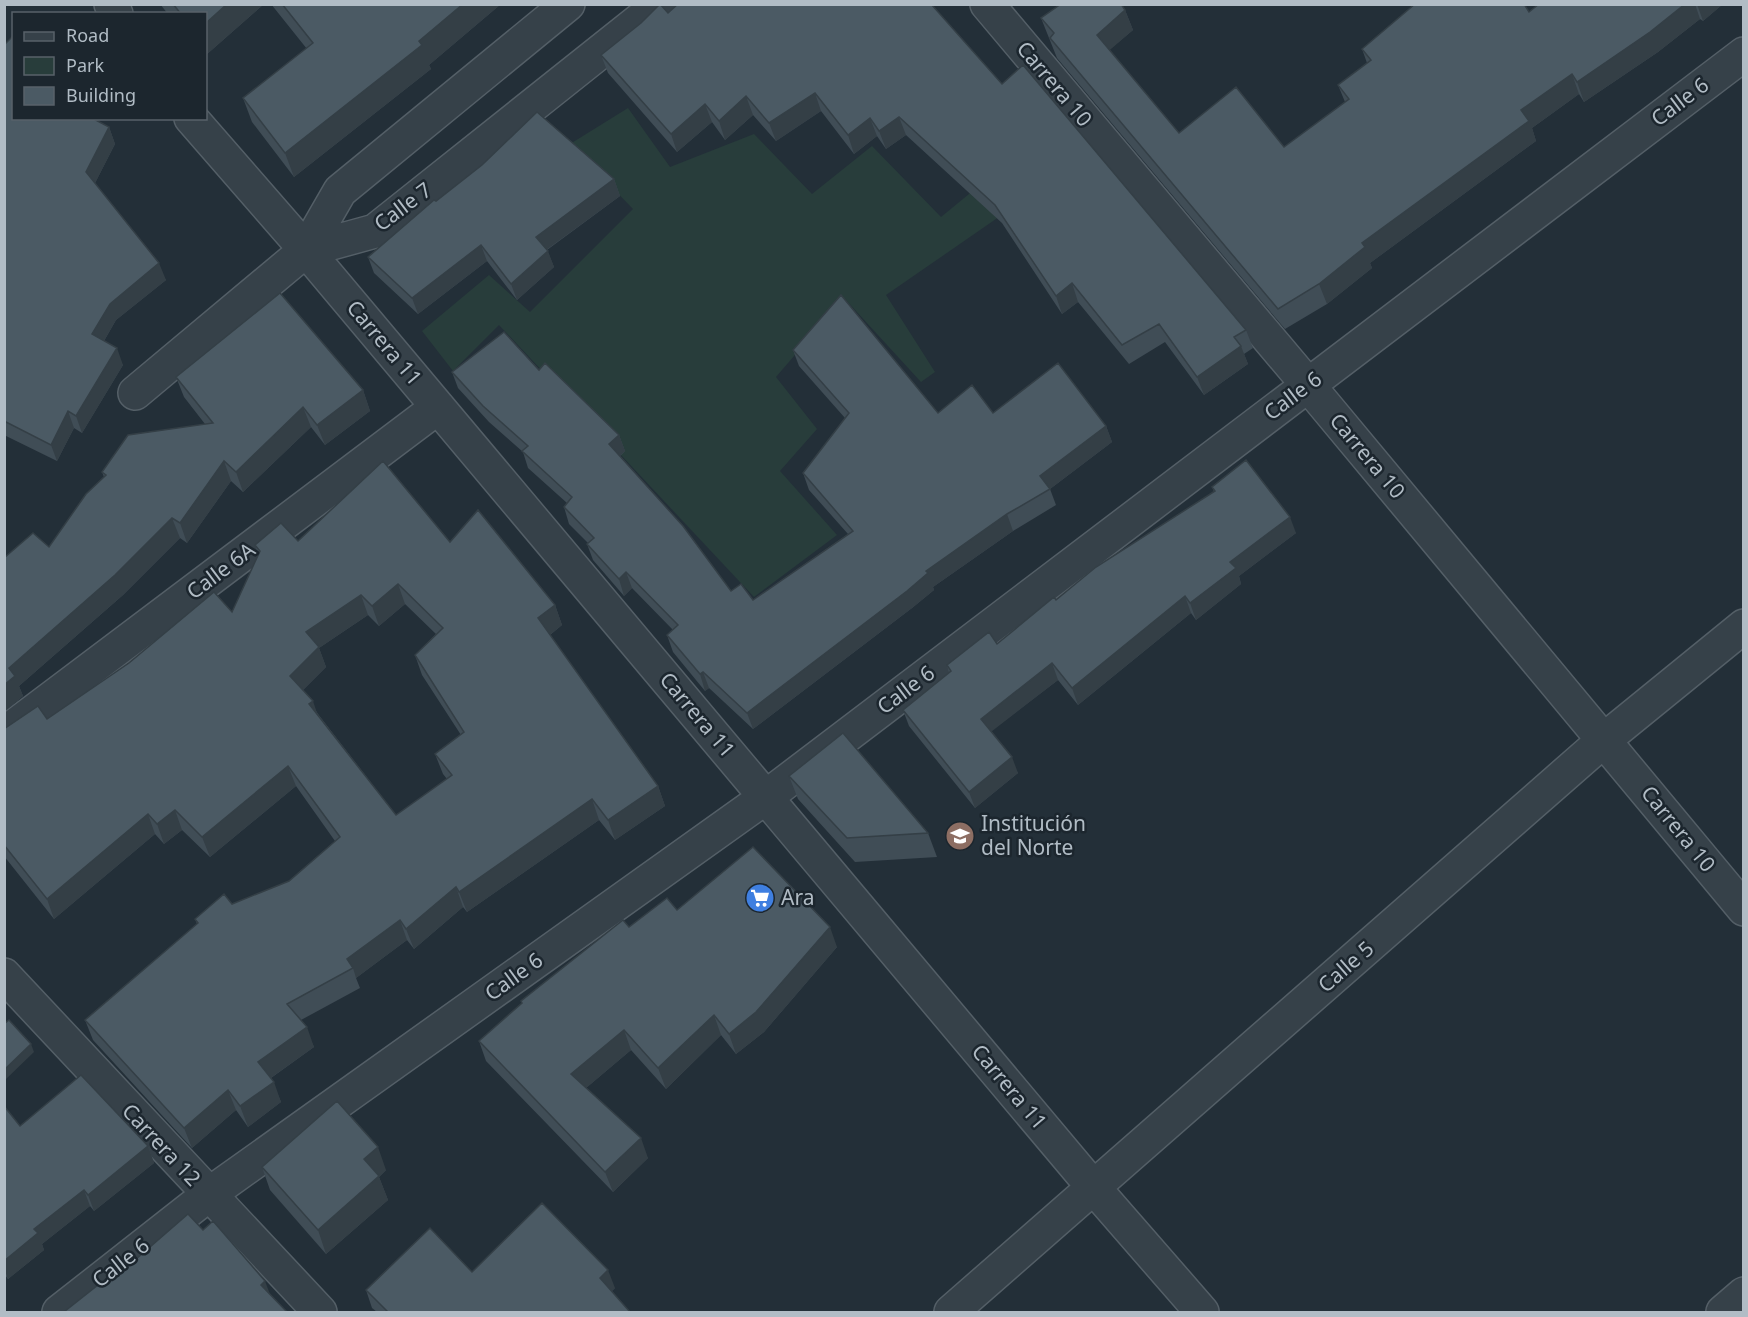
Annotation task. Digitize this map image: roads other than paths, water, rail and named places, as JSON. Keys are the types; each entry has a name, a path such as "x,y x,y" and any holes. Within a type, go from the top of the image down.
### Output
{"street":[{"path":"135,393 306,250 340,191 568,4"},
{"name":"Calle 7","path":"306,250 375,231 660,4"},
{"name":"Carrera 10","path":"987,4 1308,385 1743,909"},
{"name":"Calle 6","path":"59,1312 208,1195 766,797 1743,54"},
{"name":"Carrera 11","path":"193,120 306,250 1094,1188 1202,1312"},
{"name":"Calle 6A","path":"4,734 438,407"},
{"name":"Calle 5","path":"951,1312 1604,740 1743,626"},
{"name":"Carrera 12","path":"4,975 320,1312"},
{"path":"1723,1312 1743,1294"}],"place":[{"name":"Institución del Norte","path":"960,836"},
{"name":"Ara","path":"760,898"}]}
